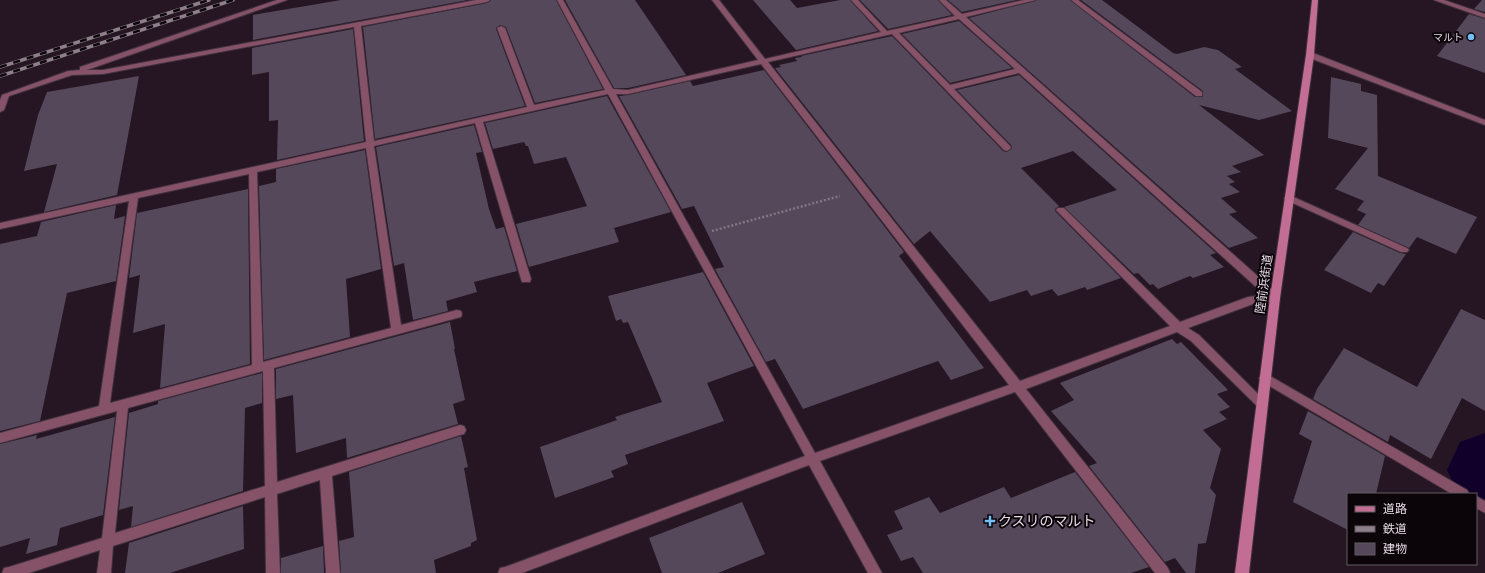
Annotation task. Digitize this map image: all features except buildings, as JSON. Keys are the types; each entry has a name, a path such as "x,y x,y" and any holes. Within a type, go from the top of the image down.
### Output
{"street":[{"path":"0,110 6,95 284,0"},
{"path":"71,73 103,72 487,0"},
{"path":"560,0 875,573"},
{"path":"715,0 1163,573"},
{"path":"854,0 948,88 1007,148"},
{"path":"942,0 1275,298"},
{"path":"0,226 610,91 628,92 1033,0"},
{"path":"1074,0 1199,94"},
{"name":"陸前浜街道","path":"1242,573 1275,298 1310,55 1315,0"},
{"path":"1437,0 1485,16"},
{"path":"357,25 370,144 398,330"},
{"path":"501,28 531,108"},
{"path":"1310,55 1485,123"},
{"path":"948,88 1020,70"},
{"path":"478,120 526,279"},
{"path":"253,170 271,490 273,573"},
{"path":"104,409 134,196"},
{"path":"1289,198 1404,250"},
{"path":"1061,210 1179,328 1195,338 1262,404"},
{"path":"507,573 812,459 1017,387 1252,300 1275,298"},
{"path":"0,438 457,314"},
{"path":"1265,378 1461,493"},
{"path":"104,573 123,404"},
{"path":"9,573 460,430"},
{"path":"326,472 333,573"}],"path":[{"path":"690,237 864,190"}],"waterway":[{"path":"1483,470 1485,465"}],"railway":[{"path":"0,67 209,0"},
{"path":"0,76 233,0"}],"place":[{"name":"マルト","path":"1471,37"},
{"name":"クスリのマルト","path":"990,521"}]}
